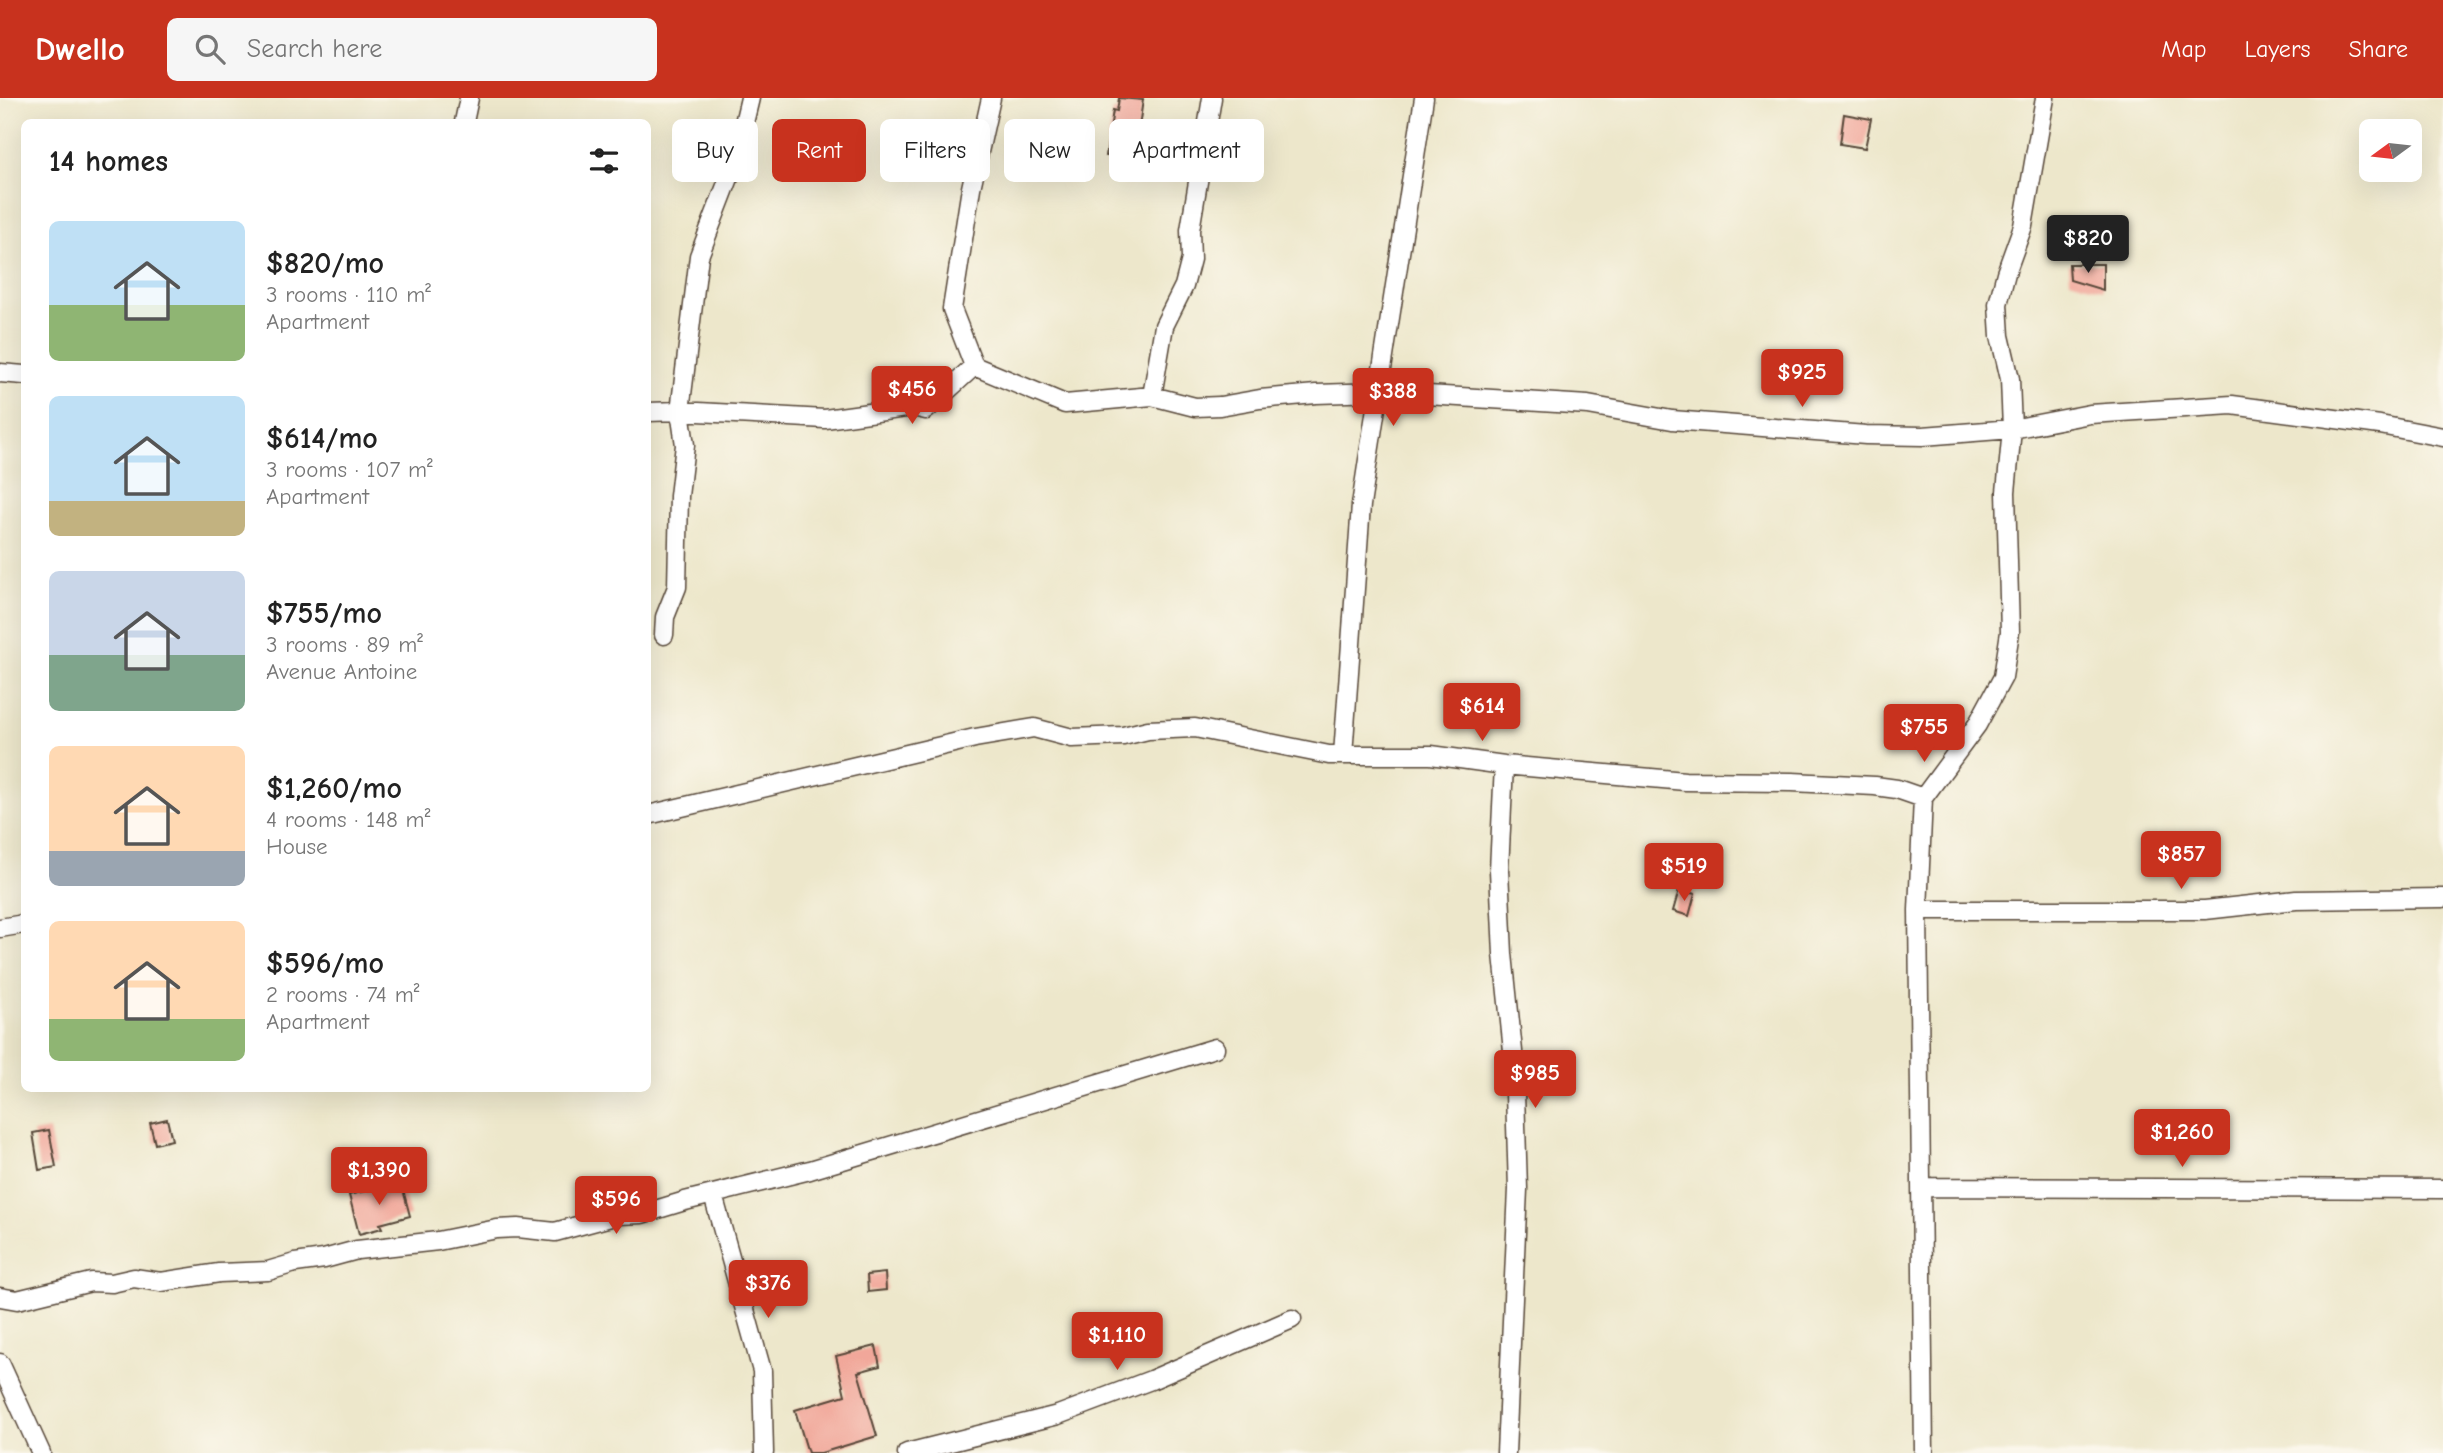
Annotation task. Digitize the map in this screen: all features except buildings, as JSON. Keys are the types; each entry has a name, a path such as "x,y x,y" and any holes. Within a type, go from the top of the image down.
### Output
{"street":[{"path":"465,119 469,98"},
{"path":"664,635 665,617 677,587 680,496 685,445 680,411 699,256 734,165 750,98"},
{"path":"991,98 971,188 952,309 974,366 1065,404 1152,396 1195,407 1316,394 1379,392 1588,405 1672,420 1866,435 1923,436 2012,429 2090,414 2232,405 2380,425 2443,437"},
{"path":"1152,396 1164,326 1184,286 1191,259 1190,230 1212,98"},
{"path":"1343,755 1361,505 1424,98"},
{"path":"1924,1453 1918,910 1923,797 1977,725 2003,677 2010,632 2006,492 2012,429 2010,379 2000,336 1998,304 2022,226 2045,98"},
{"path":"651,412 825,419 913,407 926,410 974,366"},
{"path":"0,373 21,375"},
{"path":"651,814 975,738 1034,728 1072,738 1123,736 1148,730 1195,729 1299,750 1343,755 1431,755 1504,765 1685,781 1875,786 1923,797"},
{"path":"1504,765 1499,870 1503,954 1514,1061 1518,1189 1506,1453"},
{"path":"1918,910 2205,910 2295,900 2443,898"},
{"path":"0,928 21,924"},
{"path":"0,1297 17,1300 91,1282 113,1283 134,1278 161,1282 219,1273 268,1271 357,1250 438,1241 497,1229 555,1232 618,1215 642,1214 810,1170 1215,1048"},
{"path":"1921,1187 2443,1189"},
{"path":"713,1195 762,1371 764,1453"},
{"path":"907,1453 1058,1415 1151,1380 1292,1319"},
{"path":"0,1363 41,1453"}]}
